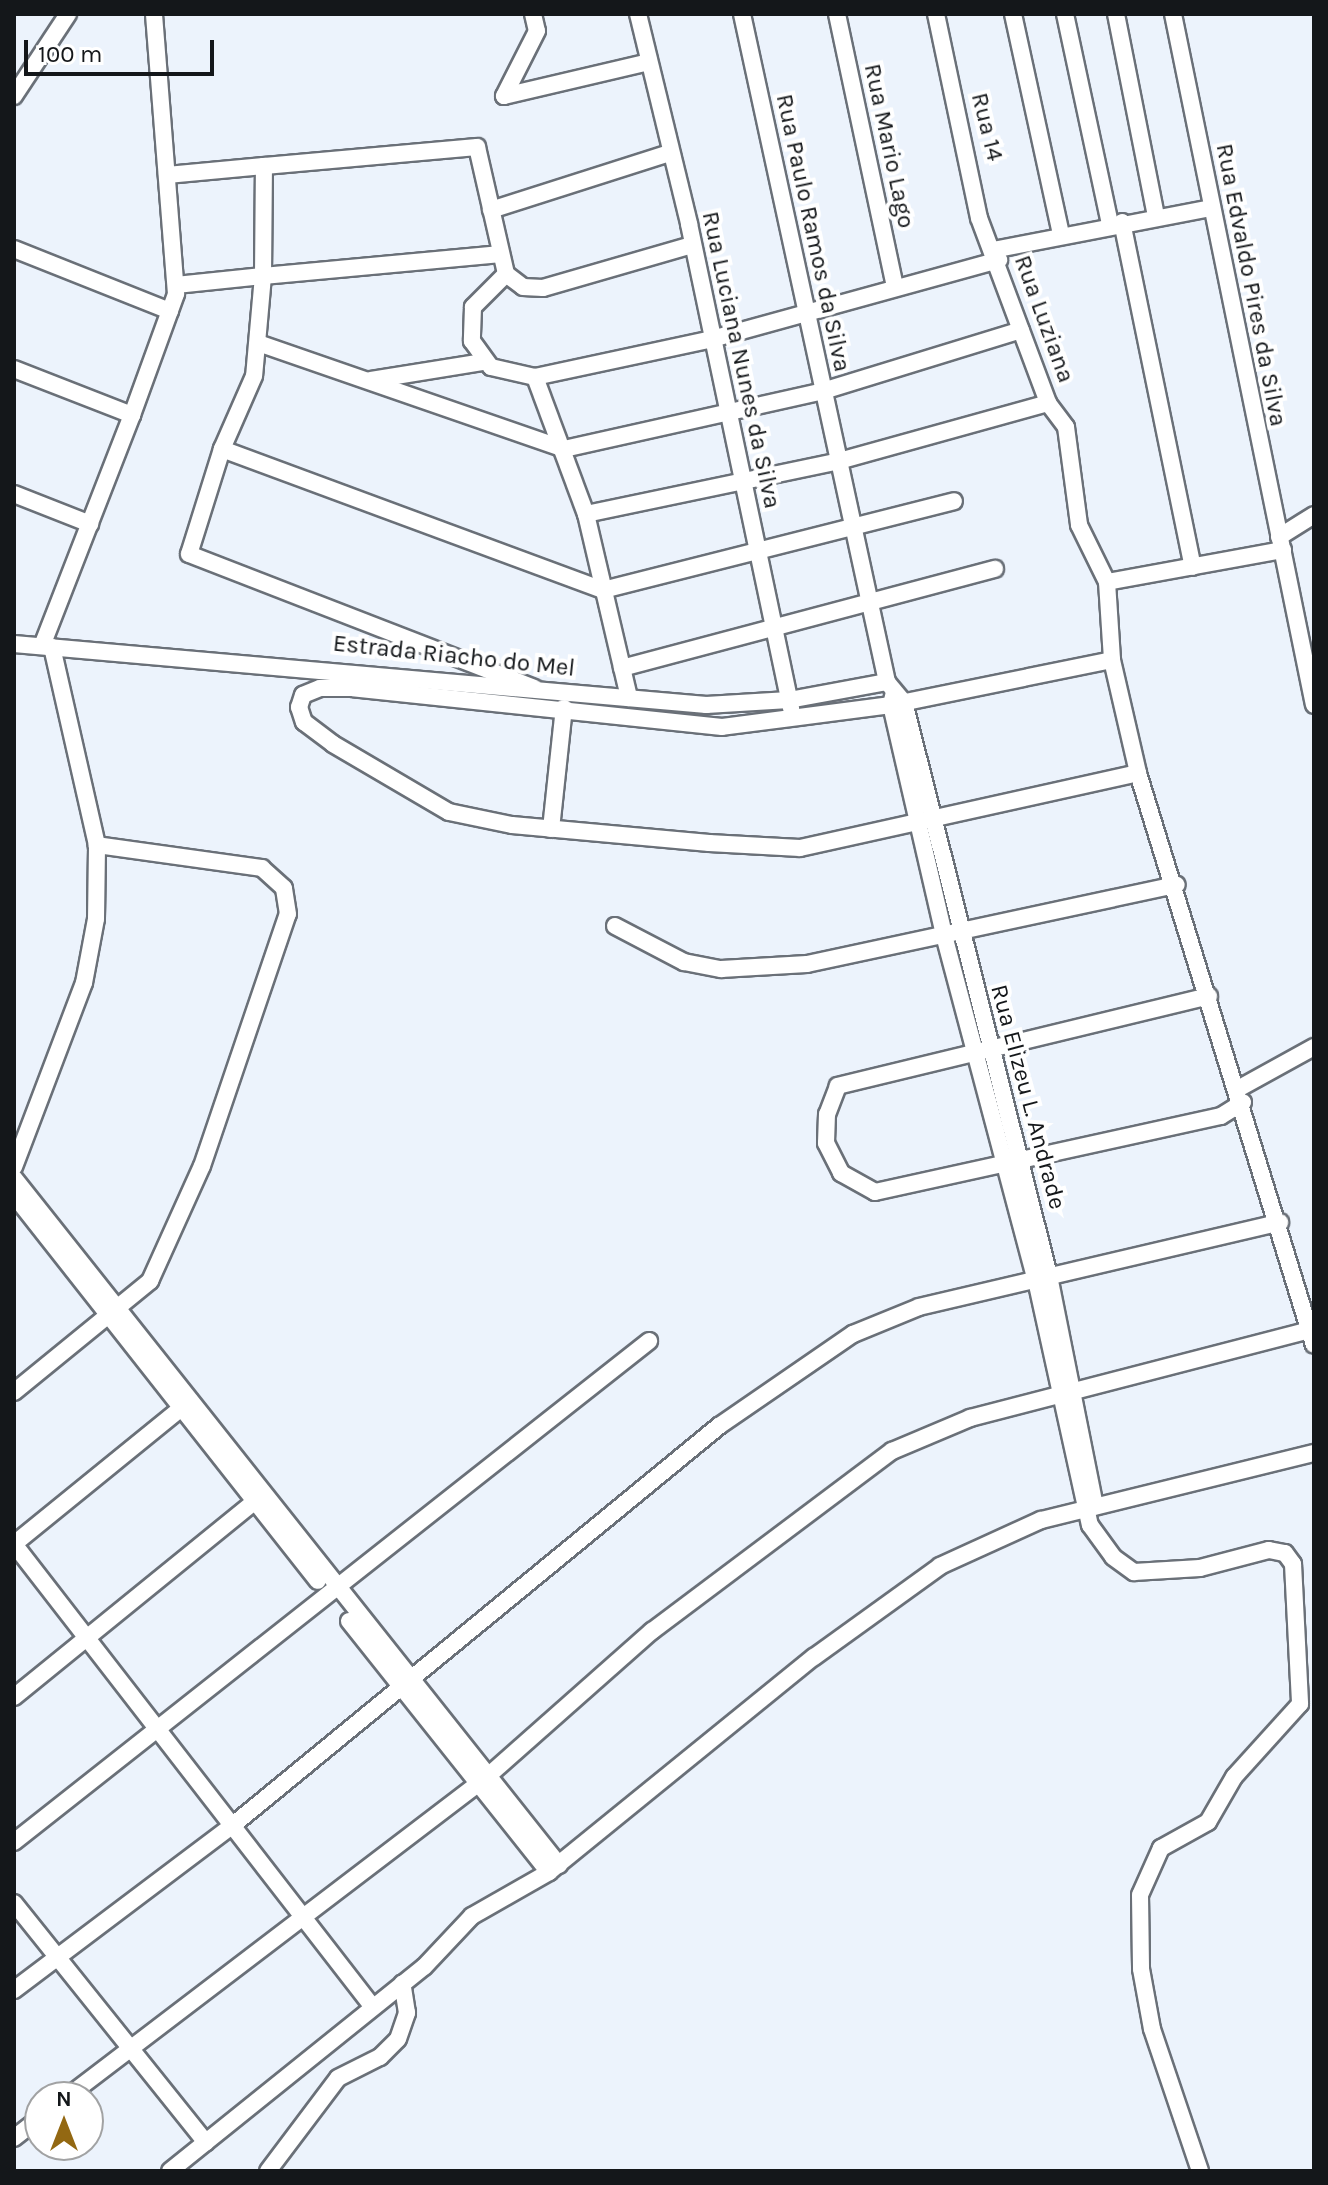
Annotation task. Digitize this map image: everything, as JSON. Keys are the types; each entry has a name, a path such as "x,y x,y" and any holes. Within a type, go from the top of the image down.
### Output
{"street":[{"path":"14,96 68,14"},
{"path":"14,1167 87,971 96,919 97,845 47,646 170,311 176,285 154,14"},
{"path":"533,14 537,31 504,96 649,62"},
{"name":"Rua Luciana Nunes da Silva","path":"638,14 692,245 793,718"},
{"name":"Rua Paulo Ramos da Silva","path":"742,14 852,529 894,695"},
{"name":"Rua Mario Lago","path":"837,14 895,287"},
{"name":"Rua 14","path":"936,14 979,218 996,255"},
{"path":"1013,14 1061,234"},
{"path":"1065,14 1116,223 1193,567"},
{"path":"1116,14 1156,216"},
{"name":"Rua Edvaldo Pires da Silva","path":"1173,14 1314,705"},
{"path":"167,175 475,146 506,274 523,287 543,288 692,245"},
{"path":"491,210 670,153"},
{"path":"264,166 261,344 254,376 222,449 189,554 534,688"},
{"path":"366,380 484,362 535,377 712,339 806,315 1061,234 1211,208"},
{"path":"14,249 170,311"},
{"path":"176,285 501,254"},
{"name":"Rua Luziana","path":"996,255 1048,403 1066,427 1079,525 1107,582"},
{"path":"484,362 472,341 473,307 506,274"},
{"path":"261,344 564,449 823,391 1021,330"},
{"path":"14,369 132,415"},
{"path":"535,377 586,514 629,698"},
{"path":"586,514 743,484 839,461 1048,403"},
{"path":"222,449 603,590 757,555 954,501"},
{"path":"14,494 90,524"},
{"path":"88,2081 483,1780 652,1631 892,1451 970,1418 1312,1338 1280,1222 1177,885 1138,773 1112,660 1107,582 1193,567 1281,544 1314,515"},
{"path":"622,668 870,598 995,569"},
{"name":"Estrada Riacho do Mel","path":"14,644 706,705 894,695"},
{"name":"Estrada Riacho do Mel","path":"1112,660 894,695 793,718 722,727 564,708 320,688 303,695 299,707 304,722 333,744 449,812 551,829 780,849 1138,773"},
{"name":"Rua Elizeu L. Andrade","path":"894,695 953,938 972,1052 1011,1160 1043,1278 1064,1396 1090,1508 1113,1557 1134,1572 1200,1568 1269,1550 1285,1553 1293,1564 1300,1704 1234,1777 1208,1822 1161,1848 1140,1895 1141,1969 1152,2029 1200,2171"},
{"path":"551,829 564,708"},
{"path":"14,1392 115,1314 150,1281 190,1197 288,914 284,888 262,868 97,845"},
{"path":"615,926 684,962 721,969 807,964 953,938 1177,885"},
{"name":"Rua Elizeu L. Andrade","path":"953,938 990,1046 1011,1160"},
{"path":"1209,996 990,1046 838,1086 827,1114 826,1143 841,1173 875,1192 1221,1116 1240,1096 1314,1047"},
{"path":"14,1178 115,1314"},
{"path":"14,1195 262,1496 331,1590 554,1868"},
{"path":"14,1990 55,1955 233,1825 719,1426 853,1334 919,1307 1280,1222"},
{"path":"14,1842 158,1732 331,1590 649,1341"},
{"path":"187,1403 14,1544 86,1641 372,2006"},
{"path":"170,2171 402,1983 472,1916 554,1868 814,1657 940,1566 1012,1529 1314,1453"},
{"path":"14,1697 262,1496"},
{"path":"14,1903 206,2143"},
{"path":"268,2171 338,2078 380,2057 398,2039 407,2013 402,1983"}]}
